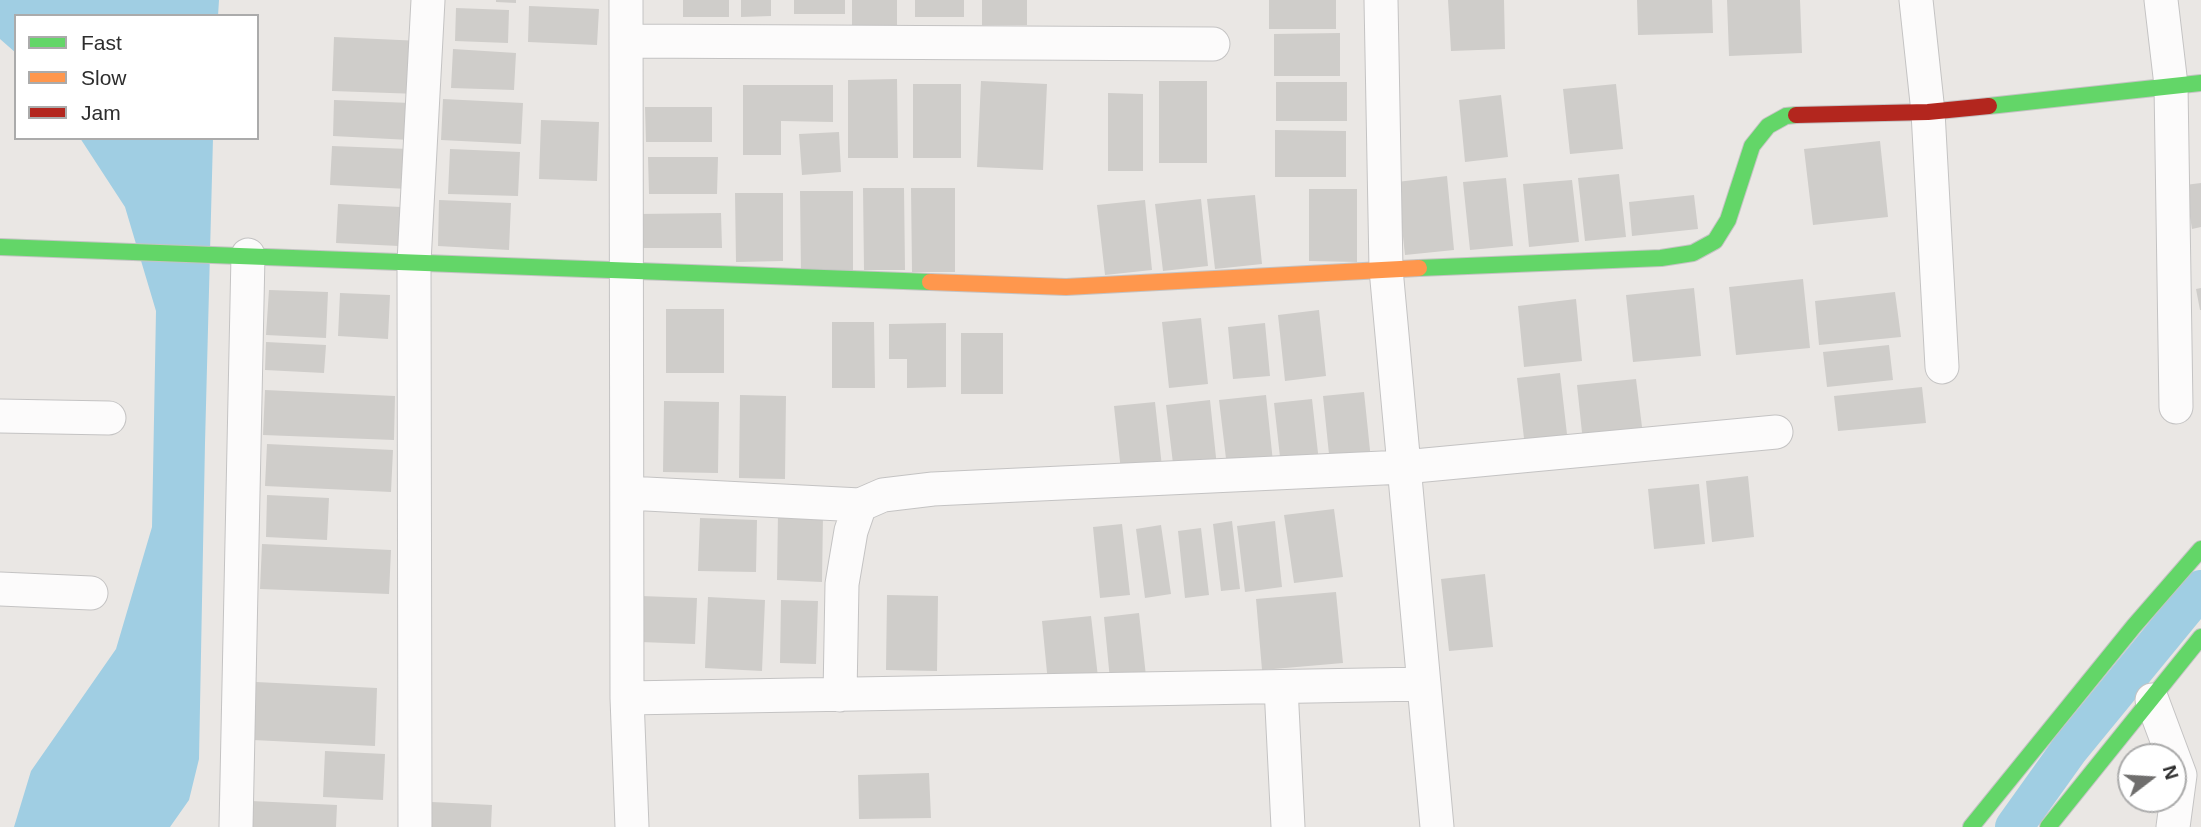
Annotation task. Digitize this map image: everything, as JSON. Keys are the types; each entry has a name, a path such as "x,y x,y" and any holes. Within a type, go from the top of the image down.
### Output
{"street":[{"path":"415,827 414,262 428,0"},
{"path":"626,0 627,698 632,827"},
{"path":"1381,0 1386,269 1437,827"},
{"path":"1916,0 1928,111 1942,367"},
{"path":"2161,0 2186,84 2176,407"},
{"path":"626,41 1213,44"},
{"path":"0,247 1066,287 1386,269 1661,258 1693,253 1715,241 1728,220 1752,146 1768,126 1786,116 1811,113 1928,111 2186,84"},
{"path":"236,827 248,255"},
{"path":"0,416 109,418"},
{"path":"627,493 860,505 883,495 933,489 1404,467 1776,432"},
{"path":"840,695 842,584 851,531 860,505"},
{"path":"1971,827 2134,626 2201,549"},
{"path":"0,589 91,593"},
{"path":"2048,827 2201,637"},
{"path":"627,698 1424,684"},
{"path":"1281,687 1288,827"},
{"path":"2152,700 2180,775 2174,827"}],"water":[{"path":"0,0 219,0 218,14 14,14 14,51 0,39"},
{"path":"81,140 213,140 199,759 189,800 170,827 14,827 31,771 116,649 152,527 156,311 125,207"}],"building":[{"path":"516,0 516,3 496,2"},
{"path":"683,0 729,0 729,17 683,17"},
{"path":"741,0 771,0 771,16 741,17"},
{"path":"794,0 845,0 845,14 794,14"},
{"path":"852,0 897,0 897,25 852,26"},
{"path":"915,0 964,0 964,17 915,17"},
{"path":"982,0 1027,0 1027,25 982,25"},
{"path":"1269,0 1336,0 1336,29 1269,29"},
{"path":"1448,0 1504,0 1505,49 1451,51"},
{"path":"1637,0 1712,0 1713,33 1638,35"},
{"path":"1727,0 1800,0 1802,53 1729,56"},
{"path":"529,6 599,9 597,45 528,42"},
{"path":"456,8 509,10 508,43 455,41"},
{"path":"1340,33 1340,76 1274,76 1274,34"},
{"path":"334,37 421,41 419,94 332,91"},
{"path":"453,49 516,53 514,90 451,88"},
{"path":"897,79 898,158 848,158 848,80"},
{"path":"981,81 1047,84 1043,170 977,167"},
{"path":"1159,81 1207,81 1207,163 1159,163"},
{"path":"1276,82 1347,82 1347,121 1276,121"},
{"path":"913,84 961,84 961,158 913,158"},
{"path":"1616,84 1623,149 1570,154 1563,89"},
{"path":"743,85 833,85 833,122 781,121 781,155 743,155"},
{"path":"1108,93 1143,94 1143,171 1108,171"},
{"path":"1501,95 1508,157 1465,162 1459,100"},
{"path":"443,99 523,103 521,144 441,140"},
{"path":"334,100 411,103 410,140 333,136"},
{"path":"645,107 712,107 712,142 646,142"},
{"path":"541,120 599,122 597,181 539,179"},
{"path":"1275,130 1346,131 1346,177 1275,177"},
{"path":"839,132 841,172 802,175 799,134"},
{"path":"1880,141 1888,217 1813,225 1804,149"},
{"path":"332,146 409,149 408,189 330,185"},
{"path":"450,149 520,152 518,196 448,194"},
{"path":"648,157 718,157 717,194 649,194"},
{"path":"1619,174 1626,237 1585,241 1578,178"},
{"path":"1447,176 1454,250 1405,255 1397,182"},
{"path":"1506,178 1513,246 1470,250 1463,182"},
{"path":"1572,180 1579,242 1529,247 1523,184"},
{"path":"2201,183 2201,227 2192,229 2185,185"},
{"path":"863,188 904,188 905,270 864,270"},
{"path":"911,188 955,188 955,272 912,272"},
{"path":"1309,189 1357,189 1357,262 1309,261"},
{"path":"800,191 853,191 853,274 801,274"},
{"path":"735,193 783,193 783,261 736,262"},
{"path":"1255,195 1262,264 1215,269 1207,199"},
{"path":"1694,195 1698,229 1632,236 1629,202"},
{"path":"1201,199 1208,266 1163,271 1155,204"},
{"path":"439,200 511,203 509,250 438,246"},
{"path":"1145,200 1152,270 1105,275 1097,205"},
{"path":"338,204 401,207 399,246 336,243"},
{"path":"721,213 722,248 637,248 637,214"},
{"path":"1803,279 1810,348 1736,355 1729,287"},
{"path":"1694,288 1701,356 1633,362 1626,295"},
{"path":"2201,288 2201,310 2200,310 2196,289"},
{"path":"269,290 328,292 326,338 266,335"},
{"path":"1895,292 1901,337 1819,345 1815,301"},
{"path":"340,293 390,295 388,339 338,336"},
{"path":"1576,299 1582,361 1524,367 1518,306"},
{"path":"666,309 724,309 724,373 666,373"},
{"path":"1319,310 1326,376 1285,381 1278,315"},
{"path":"1201,318 1208,384 1169,388 1162,322"},
{"path":"832,322 874,322 875,388 832,388"},
{"path":"946,323 946,387 907,388 907,359 889,359 889,324"},
{"path":"1265,323 1270,376 1233,379 1228,327"},
{"path":"961,333 1003,333 1003,394 961,394"},
{"path":"266,342 326,345 324,373 265,370"},
{"path":"1889,345 1893,380 1827,387 1823,352"},
{"path":"1560,373 1568,443 1525,447 1517,378"},
{"path":"1636,379 1643,435 1583,442 1577,385"},
{"path":"1922,387 1926,423 1838,431 1834,396"},
{"path":"265,390 395,396 394,440 263,435"},
{"path":"1364,392 1371,460 1330,464 1323,396"},
{"path":"740,395 786,396 785,479 739,478"},
{"path":"1266,395 1273,462 1227,467 1219,400"},
{"path":"1312,399 1319,462 1281,466 1274,403"},
{"path":"1210,400 1217,467 1174,472 1166,405"},
{"path":"664,401 719,402 718,473 663,472"},
{"path":"1155,402 1162,467 1121,471 1114,406"},
{"path":"267,444 393,450 391,492 265,486"},
{"path":"1748,476 1754,537 1712,542 1706,481"},
{"path":"1699,484 1705,544 1654,549 1648,489"},
{"path":"267,495 329,498 327,540 266,537"},
{"path":"1334,509 1343,577 1294,583 1284,515"},
{"path":"778,513 823,515 822,582 777,580"},
{"path":"700,518 757,520 756,572 698,571"},
{"path":"1232,521 1240,589 1221,591 1213,524"},
{"path":"1275,521 1282,587 1245,592 1237,526"},
{"path":"1122,524 1130,595 1100,598 1093,527"},
{"path":"1161,525 1171,594 1145,598 1136,529"},
{"path":"1201,528 1209,595 1185,598 1178,531"},
{"path":"262,544 391,550 389,594 260,589"},
{"path":"1485,574 1493,647 1449,651 1441,579"},
{"path":"1336,592 1343,663 1262,670 1256,599"},
{"path":"887,595 938,596 937,671 886,670"},
{"path":"641,596 697,598 695,644 640,642"},
{"path":"708,597 765,600 762,671 705,668"},
{"path":"781,600 818,601 816,664 780,663"},
{"path":"1139,613 1146,676 1110,680 1104,617"},
{"path":"1091,616 1098,677 1048,683 1042,621"},
{"path":"256,682 377,688 375,746 253,740"},
{"path":"325,751 385,754 383,800 323,797"},
{"path":"929,773 931,818 859,819 858,775"},
{"path":"251,801 337,805 336,827 250,827"},
{"path":"432,802 492,805 491,827 431,827"}],"waterway":[{"path":"2014,827 2069,750 2201,589"}],"traffic: fast":[{"path":"1989,106 2201,83"},
{"path":"1419,268 1661,258 1693,253 1715,241 1728,220 1752,146 1768,126 1786,116 1796,115"},
{"path":"0,247 930,282"},
{"path":"1971,827 2134,626 2201,549"},
{"path":"2048,827 2201,637"}],"traffic: slow":[{"path":"930,282 1066,287 1419,268"}],"traffic: jam":[{"path":"1796,115 1928,112 1989,106"}]}
